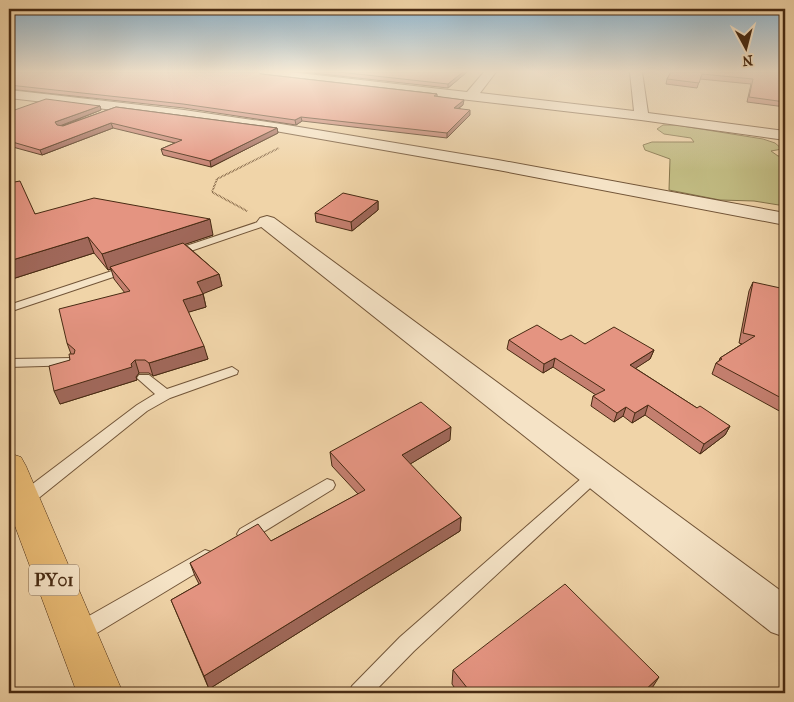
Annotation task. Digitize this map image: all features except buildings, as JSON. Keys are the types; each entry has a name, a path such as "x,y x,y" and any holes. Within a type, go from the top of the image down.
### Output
{"highway":[{"name":"PY01","path":"9,466 100,693"}],"street":[{"path":"102,105 207,117 309,132 785,219"},
{"path":"546,105 785,136"},
{"path":"640,105 641,116"},
{"path":"267,222 785,618"}],"lane":[{"path":"104,113 121,107"},
{"path":"166,256 267,222"},
{"path":"9,309 138,265"},
{"path":"9,362 73,362"},
{"path":"23,502 118,425 165,395 232,371"},
{"path":"144,378 165,395"},
{"path":"359,693 407,644 596,474"},
{"path":"235,540 327,485"},
{"path":"76,635 218,550"}],"path":[{"path":"267,222 212,192 217,180 309,132"}],"shaded area":[{"path":"663,125 676,125 763,139 775,143 782,149 771,151 778,156 785,156 785,206 754,201 720,200 669,190 670,159 645,150 643,145 652,142 694,142 691,138 664,134 657,129"}]}
